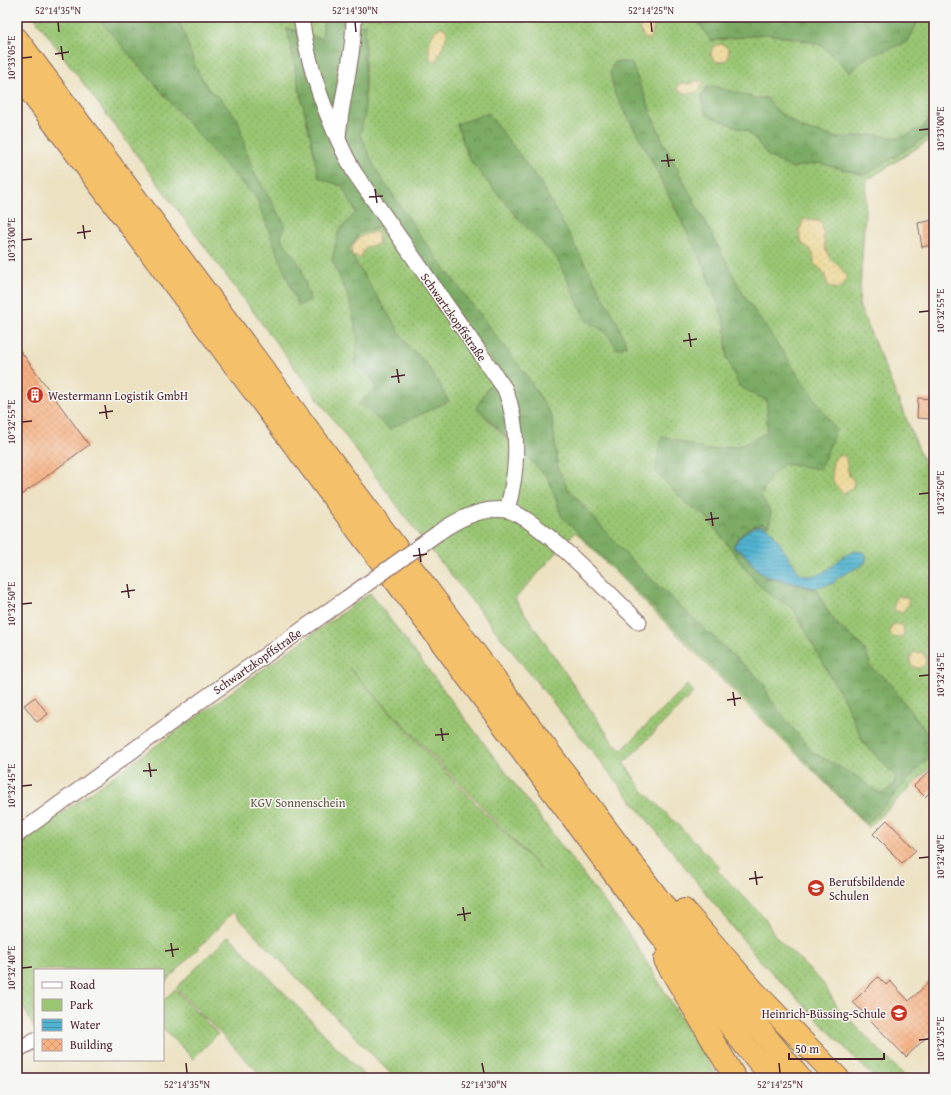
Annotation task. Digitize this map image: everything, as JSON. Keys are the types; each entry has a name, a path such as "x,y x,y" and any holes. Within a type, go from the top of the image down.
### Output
{"highway":[{"path":"17,39 621,849 732,995 800,1078"},
{"path":"17,74 630,896 747,1048 773,1078"},
{"path":"621,849 665,888 754,991 838,1078"},
{"path":"630,896 673,974 734,1078"}],"street":[{"name":"Schwartzkopffstraße","path":"301,17 305,49 315,84 338,141 354,172 505,388 510,403 516,440 514,479 507,510"},
{"path":"338,141 340,117 349,72 354,17"},
{"name":"Schwartzkopffstraße","path":"17,835 202,700 438,533 461,519 474,514 485,511 507,510 519,514 542,531 639,622"},
{"path":"17,1050 34,1041"}],"green space":[{"path":"34,17 934,17 934,137 867,180 859,305 934,486 934,764 868,828 847,805 575,532 515,599 612,741 622,750 687,685 694,692 624,763 641,788 720,867 717,870 764,917 775,936 823,983 838,1008 907,1078 874,1078 756,956 419,535","holes":["476,407 520,421 522,455"]},
{"path":"97,17 178,17 197,70 209,90 221,99 238,120 245,148 254,172 285,225 281,238 301,267 310,300 298,306 256,197 228,169"},
{"path":"324,17 350,17 350,28 365,24 365,115 360,134 376,170 429,248 527,376 552,417 558,469 567,487 629,558 763,682 771,701 812,752 858,777 877,792 884,793 894,784 896,777 863,742 843,697 793,608 770,595 755,581 704,514 689,506 656,472 659,448 663,436 707,450 743,445 767,432 767,401 739,386 727,358 725,323 704,267 649,155 615,94 610,73 614,62 631,62 663,142 743,294 836,430 820,469 784,464 770,476 761,496 771,512 769,526 761,523 748,529 738,538 733,547 738,552 741,551 764,577 818,590 830,615 841,628 864,648 867,653 870,667 888,681 934,742 934,752 867,824 759,712 562,517 548,478 476,407 500,370 459,318 378,228 360,232 348,250 409,347 427,364 449,401 389,429 359,403 376,388 371,377 354,364 358,338 348,296 332,260 339,231 356,212 342,186 319,178 287,28 322,39"},
{"path":"695,17 920,17 908,42 867,57 850,72 821,45 799,39 765,34 711,41"},
{"path":"709,85 755,98 767,98 776,110 802,128 838,138 874,135 900,138 922,128 934,113 934,132 865,175 819,163 791,168 768,156 749,132 705,114 701,95"},
{"path":"488,113 540,182 616,320 627,346 617,349 607,333 586,320 557,258 514,214 469,159 457,124"},
{"name":"KGV Sonnenschein","path":"370,593 633,940 718,1078 395,1078 233,912 164,984 164,969 34,969 34,1028 17,995 17,845","holes":["349,668 541,869 473,801"]},
{"path":"229,936 367,1078 264,1078 176,988"},
{"path":"175,989 218,1034 193,1059 164,1029 164,1000"}],"sand":[{"path":"642,17 654,17 656,21 650,38 645,40 640,29"},
{"path":"440,27 444,28 447,34 435,62 431,60 429,46 433,33"},
{"path":"720,44 726,47 729,53 726,59 720,62 714,59 711,53 714,47"},
{"path":"696,81 701,81 704,83 700,90 696,92 685,93 677,90 680,83 691,84"},
{"path":"804,219 822,222 825,248 830,259 840,267 847,277 840,289 829,287 823,271 814,264 812,252 802,244 799,231"},
{"path":"378,232 379,244 366,247 360,258 354,256 351,252 352,247 357,240 365,235"},
{"path":"841,454 846,458 849,476 854,481 852,487 843,493 834,484 832,471 833,463"},
{"path":"898,596 906,597 909,600 907,606 902,612 898,612 894,609 894,604"},
{"path":"897,624 902,626 904,631 902,636 897,638 892,636 890,631 892,626"},
{"path":"918,652 924,654 926,660 924,666 918,668 912,666 910,660 912,654"}],"water":[{"path":"761,525 770,529 800,574 811,576 820,574 828,570 842,558 856,551 865,553 867,557 864,564 837,578 834,583 814,588 766,576 758,570 741,550 738,551 734,547 738,539 744,533"}],"building":[{"path":"934,220 934,245 922,247 918,223"},
{"name":"Westermann Logistik GmbH","path":"17,346 89,445 17,498"},
{"path":"918,398 934,399 934,419 917,418"},
{"path":"35,697 48,714 37,722 24,705"},
{"path":"934,767 934,788 925,797 914,786"},
{"path":"887,820 916,850 902,863 873,834"},
{"name":"Heinrich-Büssing-Schule","path":"878,977 886,985 890,981 909,1001 934,977 934,1030 906,1057 853,1002"}],"place":[{"name":"Westermann Logistik GmbH","path":"35,395"},
{"name":"Berufsbildende Schulen","path":"816,888"},
{"name":"Heinrich-Büssing-Schule","path":"899,1013"}]}
